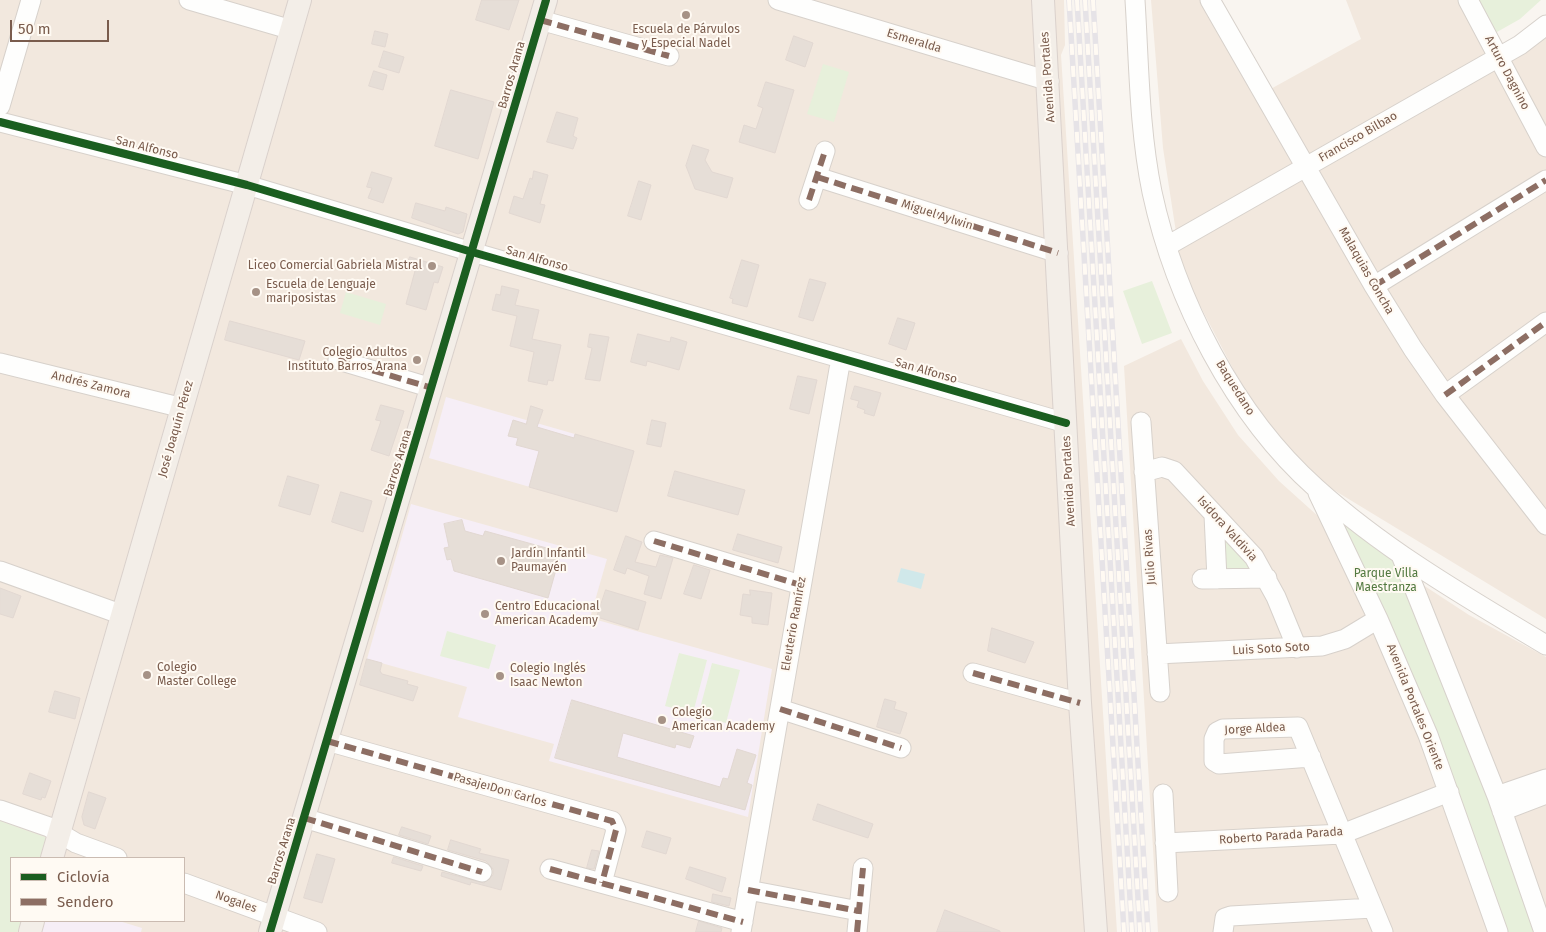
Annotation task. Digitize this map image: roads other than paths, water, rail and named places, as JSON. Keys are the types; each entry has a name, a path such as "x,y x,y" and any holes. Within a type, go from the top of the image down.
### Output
{"main road":[{"name":"José Joaquín Pérez","path":"52,857 300,0"},
{"name":"Avenida Portales","path":"1043,0 1049,81 1080,703 1096,932"},
{"name":"Barros Arana","path":"272,924 543,10"}],"street":[{"path":"0,106 31,0"},
{"path":"189,0 292,30"},
{"name":"Esmeralda","path":"778,0 1049,81"},
{"name":"Baquedano","path":"1135,0 1148,164 1152,192 1167,246 1185,298 1228,379 1269,437 1317,489 1401,555 1441,582 1546,644"},
{"name":"Malaquias Concha","path":"1210,0 1374,286 1413,349 1446,396 1546,525"},
{"name":"Arturo Dagnino","path":"1468,0 1546,147"},
{"path":"543,10 669,56"},
{"name":"Francisco Bilbao","path":"1167,246 1498,57 1532,37 1546,25"},
{"name":"San Alfonso","path":"0,122 247,185 472,252 1066,423"},
{"path":"809,200 826,151"},
{"name":"Miguel Aylwin","path":"817,177 1058,253"},
{"path":"1374,286 1546,180"},
{"path":"1446,396 1546,322"},
{"name":"Eleuterio Ramírez","path":"550,868 742,927 841,358"},
{"path":"338,360 432,388"},
{"name":"Andrés Zamora","path":"0,362 183,408"},
{"name":"Julio Rivas","path":"1141,422 1160,692"},
{"name":"Isidora Valdivia","path":"1144,472 1162,467 1174,471 1254,557 1266,578 1297,648"},
{"name":"Avenida Portales Oriente","path":"1317,489 1378,620 1428,735 1498,932"},
{"path":"1214,515 1209,579 1266,578"},
{"path":"1346,552 1354,538 1367,530"},
{"path":"654,541 801,585"},
{"path":"1401,555 1500,803 1544,932"},
{"path":"0,571 123,615"},
{"path":"1421,607 1426,595 1441,582"},
{"name":"Luis Soto Soto","path":"1157,654 1322,646 1345,639 1378,620"},
{"path":"973,673 1080,703"},
{"path":"780,709 901,748"},
{"name":"Jorge Aldea","path":"1311,757 1219,764 1214,761 1214,739 1216,732 1223,730 1298,727 1311,757 1383,932"},
{"name":"Pasaje Don Carlos","path":"327,741 612,821 616,830 602,883"},
{"path":"1500,803 1546,779"},
{"name":"Roberto Parada Parada","path":"1166,842 1342,834 1449,792"},
{"path":"1163,794 1168,892"},
{"path":"1500,803 1546,794"},
{"path":"0,810 49,827 76,843 114,857"},
{"name":"Barros Arana","path":"304,818 482,872"},
{"path":"857,932 862,868"},
{"name":"Nogales","path":"185,883 272,924 317,932"},
{"path":"748,890 859,911"},
{"path":"1223,932 1225,918 1231,916 1373,908"}],"water":[{"path":"901,568 925,574 921,589 897,582"}],"railway":[{"path":"1069,0 1124,932"},
{"path":"1077,0 1132,932"},
{"path":"1085,0 1140,932"},
{"path":"1093,0 1148,932"}],"place":[{"name":"Escuela de Párvulos y Especial Nadel","path":"686,15"},
{"name":"Liceo Comercial Gabriela Mistral","path":"432,266"},
{"name":"Escuela de Lenguaje mariposistas","path":"256,292"},
{"name":"Colegio Adultos Instituto Barros Arana","path":"417,360"},
{"name":"Jardín Infantil Paumayén","path":"501,561"},
{"name":"Centro Educacional American Academy","path":"485,614"},
{"name":"Colegio Master College","path":"147,675"},
{"name":"Colegio Inglés Isaac Newton","path":"500,676"},
{"name":"Colegio American Academy","path":"662,720"}],"park label":[{"name":"Parque Villa Maestranza","path":"1386,581"}]}
